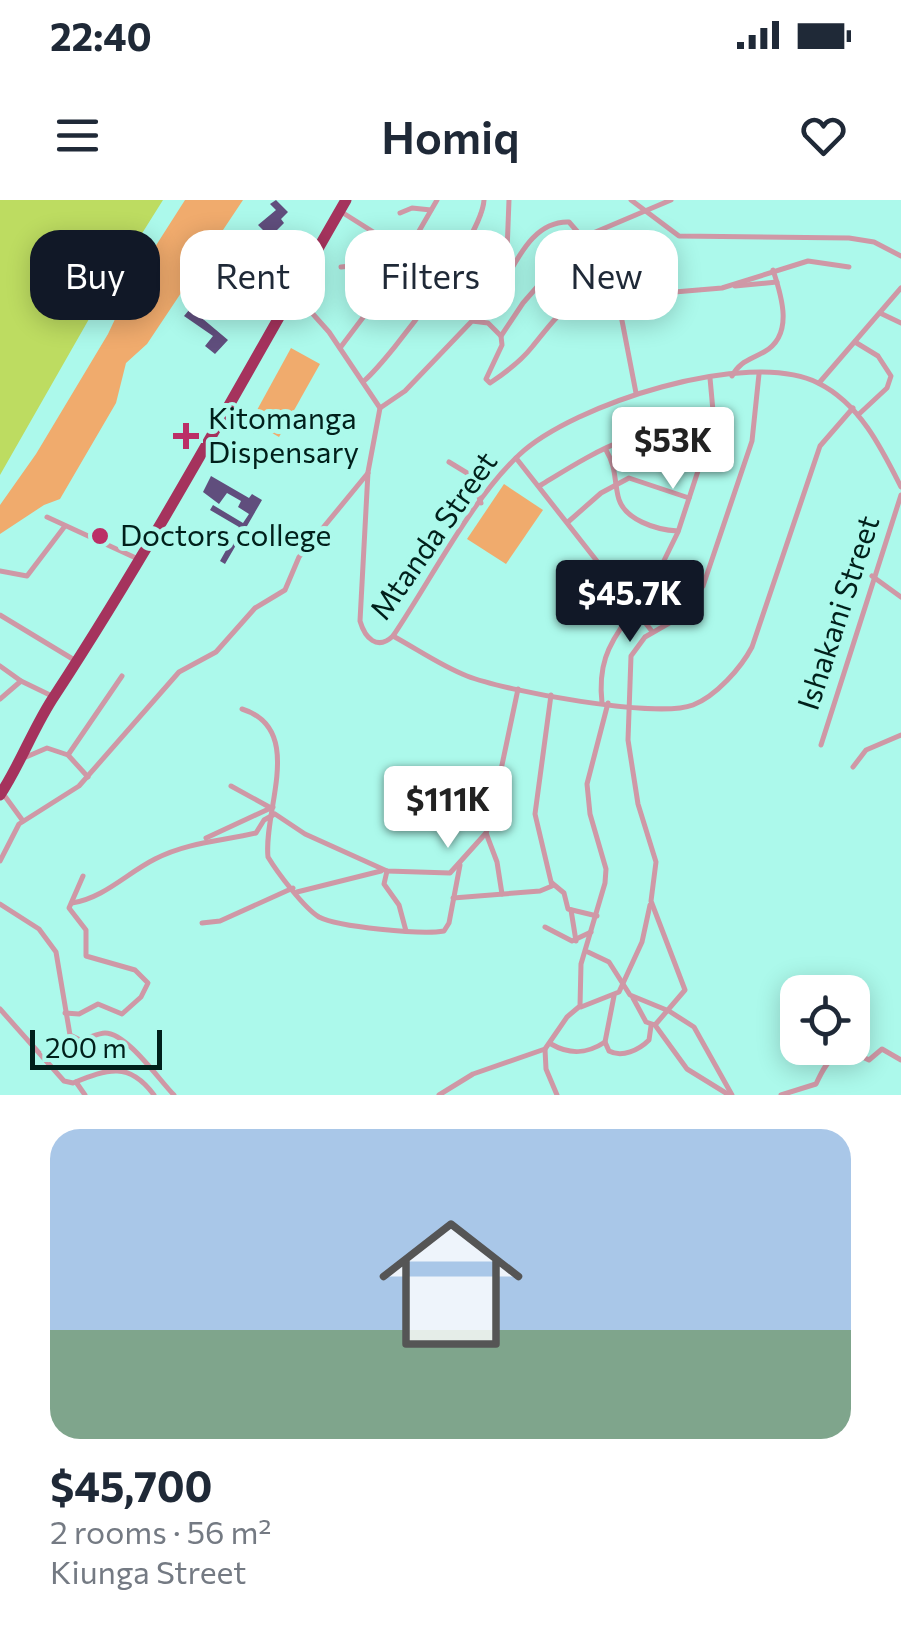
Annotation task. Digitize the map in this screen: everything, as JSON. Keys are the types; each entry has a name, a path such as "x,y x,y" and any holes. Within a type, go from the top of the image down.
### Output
{"highway":[{"path":"325,238 342,206"},
{"path":"1,794 24,758 53,697 141,560 280,320"}],"street":[{"path":"420,230 436,200"},
{"path":"473,230 484,200"},
{"path":"509,200 510,230"},
{"path":"631,200 679,236 849,238 874,242 901,256"},
{"path":"600,230 671,200"},
{"path":"342,206 374,230"},
{"path":"400,212 412,208 431,210"},
{"path":"546,230 559,222 572,224 577,230"},
{"path":"515,261 535,237"},
{"path":"515,250 520,252"},
{"path":"732,286 808,261 848,267"},
{"path":"341,267 345,267"},
{"path":"732,376 740,364 769,350 781,336 783,311 773,270"},
{"path":"678,291 777,282"},
{"path":"535,288 501,336 488,382 516,364 554,320"},
{"path":"819,383 901,288"},
{"path":"880,312 901,322"},
{"path":"317,320 380,408 405,391 472,321 481,320 501,336"},
{"path":"340,348 360,320"},
{"path":"364,381 387,359 413,320"},
{"path":"620,320 636,393"},
{"path":"855,342 878,356 892,376 888,388 858,416"},
{"path":"650,900 685,990 653,1026 649,1040 632,1052 614,1054 605,1042 614,996 642,942 656,862 630,763 634,649 652,632 678,618 702,586 752,440 759,407 759,374"},
{"name":"Mtanda Street","path":"380,408 368,472 360,621 366,636 375,642 384,643 393,636 481,503 516,458 555,427 636,393 710,378 759,374 792,375 819,383 852,408 901,487"},
{"path":"630,604 654,581 679,531 715,414 710,378"},
{"path":"393,636 466,676 518,690 630,706 691,706 742,664 762,625 820,446 852,408"},
{"path":"541,485 606,450 660,430 684,429 708,439"},
{"path":"606,450 615,464 620,503 637,519 656,528 679,531"},
{"path":"516,458 652,630"},
{"path":"449,462 472,476 481,503"},
{"path":"0,862 23,821 88,777 178,672 216,652 255,608 285,590 299,557 368,472"},
{"path":"568,522 618,481 644,480 689,498"},
{"name":"Ishakani Street","path":"820,745 901,495"},
{"path":"48,517 141,560"},
{"path":"0,571 27,576 65,526"},
{"path":"887,533 898,531"},
{"path":"872,576 901,598"},
{"path":"578,1008 580,970 588,952 606,869 590,814 588,784 605,703 601,671 606,648 628,618 625,597"},
{"path":"0,615 79,662"},
{"path":"0,666 53,697"},
{"path":"68,755 122,676"},
{"path":"0,698 21,681"},
{"path":"202,923 220,921 295,890 386,871 447,874 460,866 486,833 496,804 518,690"},
{"path":"551,695 535,814 552,883 564,893 576,941"},
{"path":"242,709 262,716 274,741 278,765 268,857 322,918 406,932 444,931 450,923 460,866"},
{"path":"852,767 866,750 901,734"},
{"path":"24,758 47,748 68,755 88,777"},
{"path":"231,786 273,811 292,828 386,871"},
{"path":"1,794 23,821"},
{"path":"185,848 225,836 256,833 273,811"},
{"path":"70,903 93,898 152,860 273,811"},
{"path":"486,833 498,862 502,894"},
{"path":"386,871 384,884 399,905 406,932"},
{"path":"65,1013 78,1014 98,1004 122,1014 141,997 148,984 135,970 86,956 86,930 71,915 70,903 83,876"},
{"path":"452,898 547,890 552,883"},
{"path":"0,904 49,939 56,952 72,1036 80,1040 110,1034 134,1050 174,1095"},
{"path":"571,910 596,916"},
{"path":"546,927 576,941"},
{"path":"576,941 593,930"},
{"path":"588,952 609,962 687,1069 731,1095"},
{"path":"557,1095 546,1069 548,1047 567,1017 578,1008 614,996"},
{"path":"634,998 669,1011 698,1031 731,1095"},
{"path":"0,1009 66,1082 128,1071 138,1075 154,1095"},
{"path":"439,1095 473,1074 548,1047 585,1052 605,1042"},
{"path":"781,1095 816,1084 824,1064 834,1056 855,1053 869,1060 882,1049 901,1060"},
{"path":"76,1082 85,1095"}],"shaded area":[{"path":"0,200 163,200 144,230 30,230 30,320 88,320 0,475"},
{"path":"185,200 243,200 223,230 180,230 180,294 147,344 126,363 116,403 60,499 0,534 0,505 36,454 115,320 160,320 160,239"},
{"path":"291,348 320,364 279,437 251,421"},
{"path":"504,484 543,510 506,564 467,539"}],"building":[{"path":"276,200 288,212 277,230 263,230 258,225 276,210 270,204"},
{"path":"190,320 204,320 228,340 215,354 205,346 213,336"},
{"path":"211,476 249,498 252,494 262,500 225,564 220,561 239,527 210,510 213,505 243,523 249,514 238,507 241,501 227,493 219,504 203,492"}],"place":[{"name":"Kitomanga Dispensary","path":"186,436"},
{"name":"Doctors college","path":"100,536"}]}
